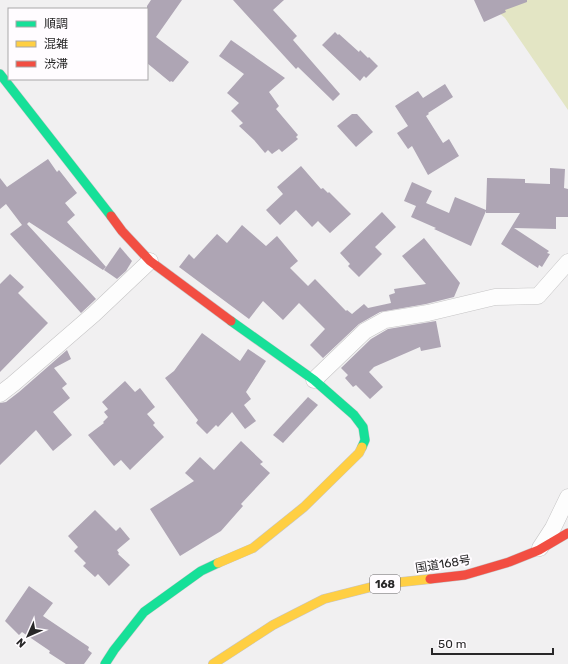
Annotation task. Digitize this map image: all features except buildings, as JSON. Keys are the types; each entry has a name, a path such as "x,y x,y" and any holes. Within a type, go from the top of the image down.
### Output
{"main road":[{"path":"0,74 122,231 150,261 208,305 314,380 354,415 362,427 365,440 359,453 304,506 253,548 201,571 144,612 114,650 105,664"},
{"name":"国道168号","path":"213,664 273,625 324,599 383,584 465,575 509,562 539,550 568,533"}],"street":[{"path":"0,394 14,384 94,314 150,261"},
{"path":"314,380 365,331 385,320 428,313 495,297 538,296 568,262"},
{"path":"539,550 553,528 568,497"}],"green space":[{"path":"484,0 568,0 568,110 505,18"}],"traffic: fast":[{"path":"0,74 111,216"},
{"path":"231,321 314,380 354,415 363,427 365,440 362,447"},
{"path":"105,664 114,650 144,612 201,571 218,563"}],"traffic: slow":[{"path":"218,563 253,548 304,507 359,453 362,447"},
{"path":"213,664 273,625 324,599 383,584 430,579"}],"traffic: jam":[{"path":"111,216 122,231 150,261 231,321"},
{"path":"430,579 465,575 509,562 539,550 568,533"}]}
